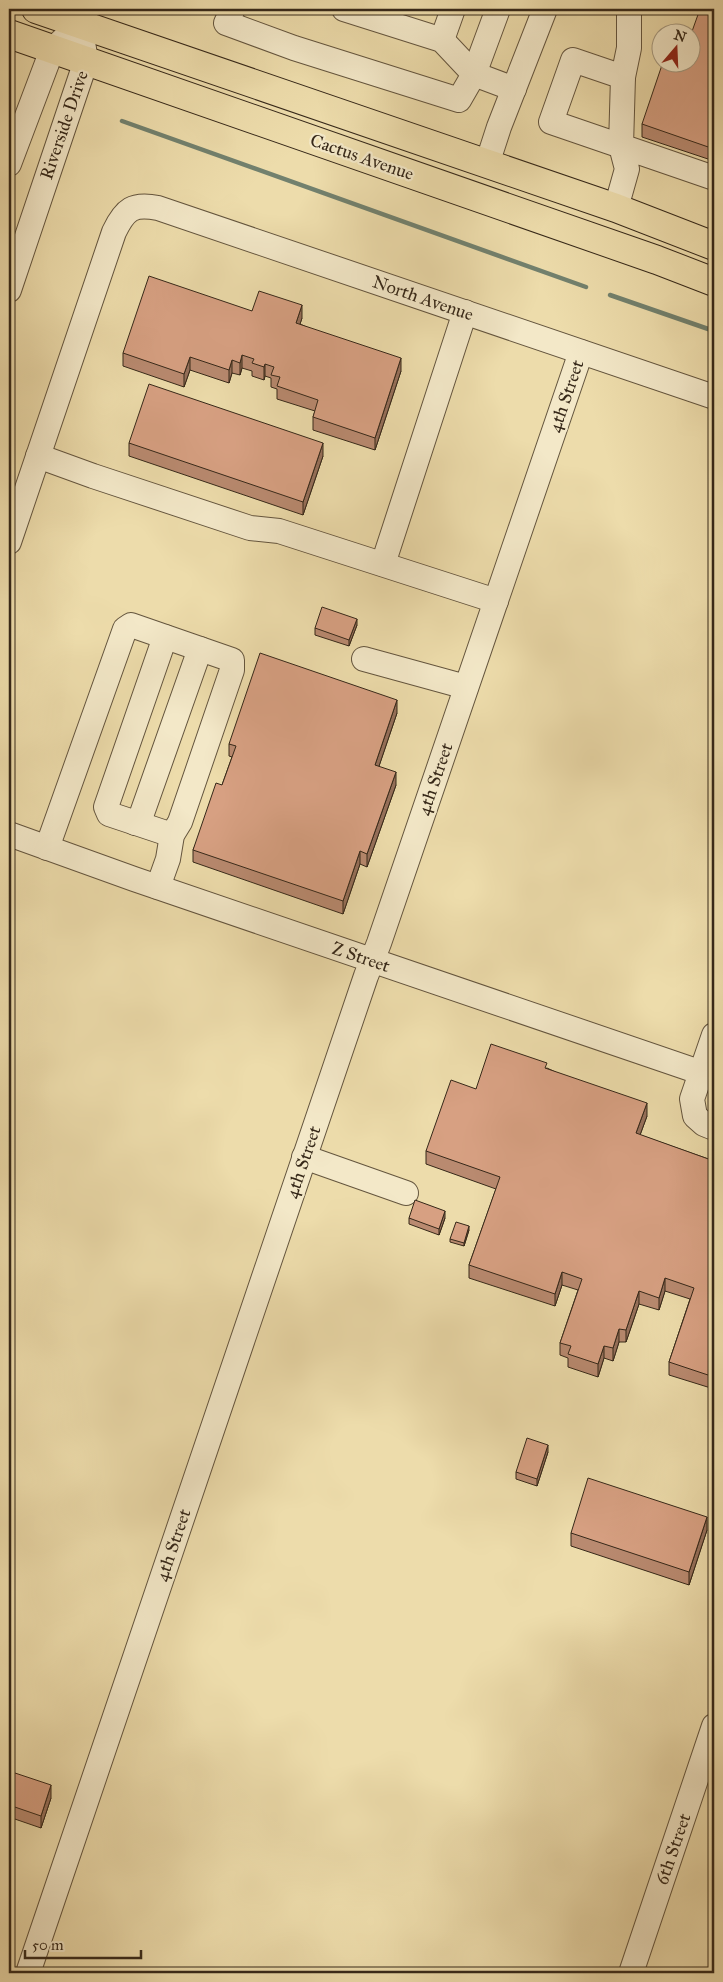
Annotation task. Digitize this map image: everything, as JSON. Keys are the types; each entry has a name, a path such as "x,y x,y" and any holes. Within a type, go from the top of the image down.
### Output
{"main road":[{"name":"Cactus Avenue","path":"36,9 82,16 487,164 616,208 714,246"},
{"name":"Cactus Avenue","path":"9,34 657,260 714,282"},
{"path":"335,148 391,152 432,162 470,176 478,174 487,164"}],"street":[{"path":"233,9 226,23 294,48 459,100 474,74 498,9"},
{"path":"344,9 442,40 474,74 514,89"},
{"path":"442,40 452,9"},
{"path":"487,164 545,9"},
{"path":"616,208 626,169 621,146 623,77 629,48 629,9"},
{"name":"Riverside Drive","path":"9,164 52,50 82,16"},
{"name":"Riverside Drive","path":"9,290 86,61 82,16"},
{"path":"623,77 573,60 551,122 714,178"},
{"name":"North Avenue","path":"38,456 114,232 121,218 132,208 145,205 714,397"},
{"path":"383,564 465,312"},
{"name":"4th Street","path":"28,1973 304,1158 581,352"},
{"path":"9,542 38,456 250,528 279,531 496,601"},
{"path":"47,848 125,630 131,625 232,660 232,670 180,822 172,835 168,859 158,887"},
{"path":"165,637 106,807 109,814 172,835"},
{"path":"135,823 140,819 200,649"},
{"path":"364,659 466,687"},
{"name":"Z Street","path":"9,834 158,887 708,1075"},
{"path":"714,1035 708,1075 692,1099 695,1116 704,1124 714,1128"},
{"path":"304,1158 406,1193"},
{"name":"6th Street","path":"631,1973 714,1726"}],"building":[{"path":"700,9 714,9 714,149 642,124 660,72 700,72 700,22 695,22"},
{"path":"149,276 252,311 259,291 302,305 296,323 401,358 375,438 313,417 318,400 277,386 280,377 271,375 274,367 265,364 264,367 252,363 254,359 242,355 240,363 232,360 229,370 190,357 184,374 123,353"},
{"path":"149,384 323,443 303,502 129,443"},
{"path":"322,607 357,619 349,640 315,628"},
{"path":"260,653 397,700 375,765 396,772 367,854 360,851 343,901 193,850 216,783 222,785 236,746 229,744"},
{"path":"491,1044 547,1063 545,1068 647,1103 636,1133 714,1161 714,1377 669,1362 694,1288 665,1278 659,1298 639,1291 626,1330 619,1329 613,1348 604,1346 598,1364 568,1354 571,1346 560,1343 582,1279 562,1272 555,1294 469,1265 500,1177 426,1151 451,1080 476,1089"},
{"path":"415,1200 445,1211 439,1229 409,1218"},
{"path":"456,1222 469,1226 464,1243 450,1239"},
{"path":"527,1438 548,1445 537,1479 516,1472"},
{"path":"588,1478 707,1517 689,1572 571,1533"},
{"path":"9,1771 51,1785 41,1816 9,1805"}],"waterway":[{"path":"122,121 586,287"},
{"path":"610,295 714,331"}]}
